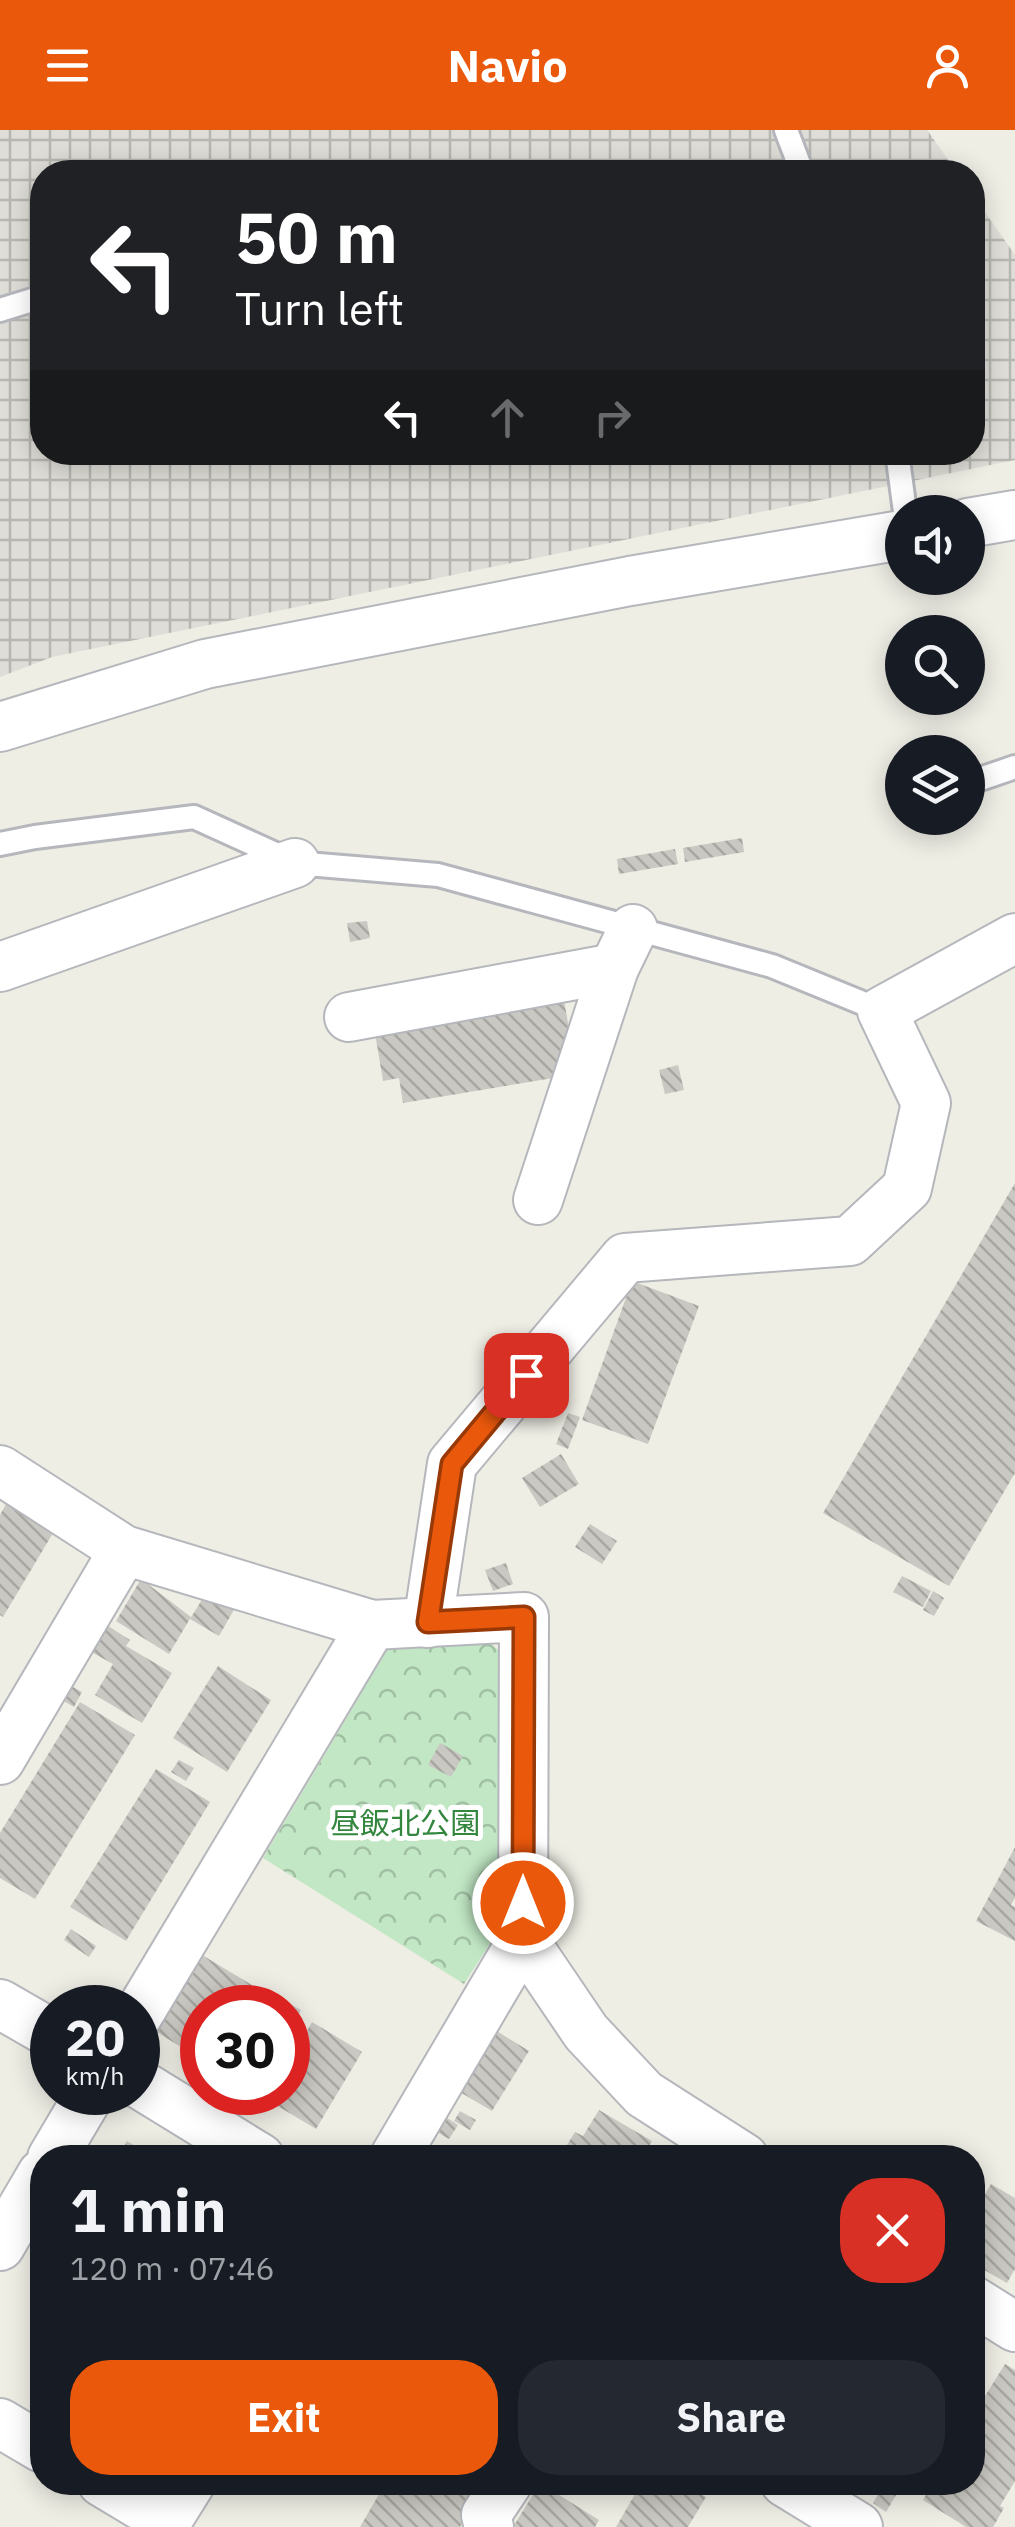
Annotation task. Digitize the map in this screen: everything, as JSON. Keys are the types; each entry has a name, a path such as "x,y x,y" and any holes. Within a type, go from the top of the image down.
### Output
{"street":[{"path":"985,521 1015,515"},
{"path":"0,727 205,664 630,582 885,538"},
{"path":"0,967 296,863"},
{"path":"428,1622 452,1464 625,1258 850,1241 907,1188 926,1103 882,1011 1015,938"},
{"path":"349,1017 623,948"},
{"path":"538,1200 623,948"},
{"path":"0,1470 124,1550 372,1626 524,1617 523,1939 402,2145"},
{"path":"0,1760 124,1550"},
{"path":"156,1985 372,1626"},
{"path":"523,1939 586,2032 644,2094 724,2145"},
{"path":"0,2004 30,2021"},
{"path":"160,2097 239,2145"},
{"path":"60,2145 77,2115"},
{"path":"0,2246 30,2195"},
{"path":"985,2308 1015,2327"},
{"path":"0,2423 30,2441"},
{"path":"135,2495 174,2510"},
{"path":"489,2527 486,2514 499,2495"},
{"path":"806,2495 858,2527"}],"lane":[{"path":"786,130 797,160"},
{"path":"0,310 30,301"},
{"path":"900,465 904,495"},
{"path":"985,777 1015,767"},
{"path":"0,844 194,817 296,863 438,875 623,948 772,966 882,1011"}],"shaded area":[{"path":"0,130 927,130 948,160 30,160 30,465 985,465 985,212 1015,255 1015,460 52,657 0,677"}],"green space":[{"name":"昼飯北公園","path":"482,1637 507,1657 509,1914 464,1984 263,1858 389,1647"}],"building":[{"path":"742,838 744,852 685,862 683,848"},
{"path":"675,849 678,864 619,874 617,859"},
{"path":"367,921 370,938 350,942 347,923"},
{"path":"562,989 577,1074 403,1103 399,1078 383,1081 374,1027"},
{"path":"678,1065 684,1090 665,1094 659,1070"},
{"path":"1015,1183 1015,1473 949,1586 823,1513"},
{"path":"632,1281 699,1306 648,1444 582,1420"},
{"path":"568,1413 580,1417 568,1449 556,1444"},
{"path":"561,1454 579,1484 540,1507 522,1478"},
{"path":"6,1504 53,1533 3,1617 0,1515"},
{"path":"590,1524 617,1541 602,1564 575,1547"},
{"path":"506,1563 513,1584 493,1591 485,1570"},
{"path":"902,1576 931,1591 923,1607 893,1592"},
{"path":"141,1579 191,1617 169,1654 116,1621"},
{"path":"933,1591 944,1598 934,1616 923,1610"},
{"path":"203,1598 235,1608 219,1636 190,1619"},
{"path":"102,1622 130,1640 126,1646 172,1673 142,1723 95,1695 113,1664 86,1649"},
{"path":"218,1666 271,1700 227,1772 173,1738"},
{"path":"66,1683 82,1692 74,1707 58,1698"},
{"path":"80,1702 135,1735 35,1899 0,1878 0,1833"},
{"path":"440,1743 463,1756 451,1777 428,1765"},
{"path":"179,1760 194,1768 186,1781 171,1772"},
{"path":"156,1769 210,1802 126,1941 70,1907"},
{"path":"1015,1847 1015,1898 1011,1905 1015,1907 1015,1941 976,1921"},
{"path":"71,1929 96,1946 89,1957 64,1940"},
{"path":"202,1955 252,1985 183,1985"},
{"path":"180,1991 180,2046 160,2034 160,2023"},
{"path":"312,2022 362,2052 316,2129 293,2115 310,2115"},
{"path":"495,2030 529,2051 492,2111 458,2091"},
{"path":"599,2110 652,2141 650,2145 567,2145 575,2132 583,2136"},
{"path":"460,2111 476,2120 470,2130 454,2121"},
{"path":"444,2116 458,2125 449,2139 435,2131"},
{"path":"991,2184 1015,2198 1015,2269 1007,2283 985,2270 985,2194"},
{"path":"1005,2364 1015,2370 1015,2481 993,2527 966,2527 923,2500 926,2495 985,2495 985,2396"},
{"path":"378,2495 479,2495 460,2527 360,2527"},
{"path":"533,2495 559,2495 599,2520 595,2527 513,2527"},
{"path":"634,2495 706,2497 688,2527 616,2527"},
{"path":"878,2495 896,2495 886,2512 873,2503"}],"route":[{"path":"523,1903 524,1617 428,1622 452,1464 526,1375"}]}
